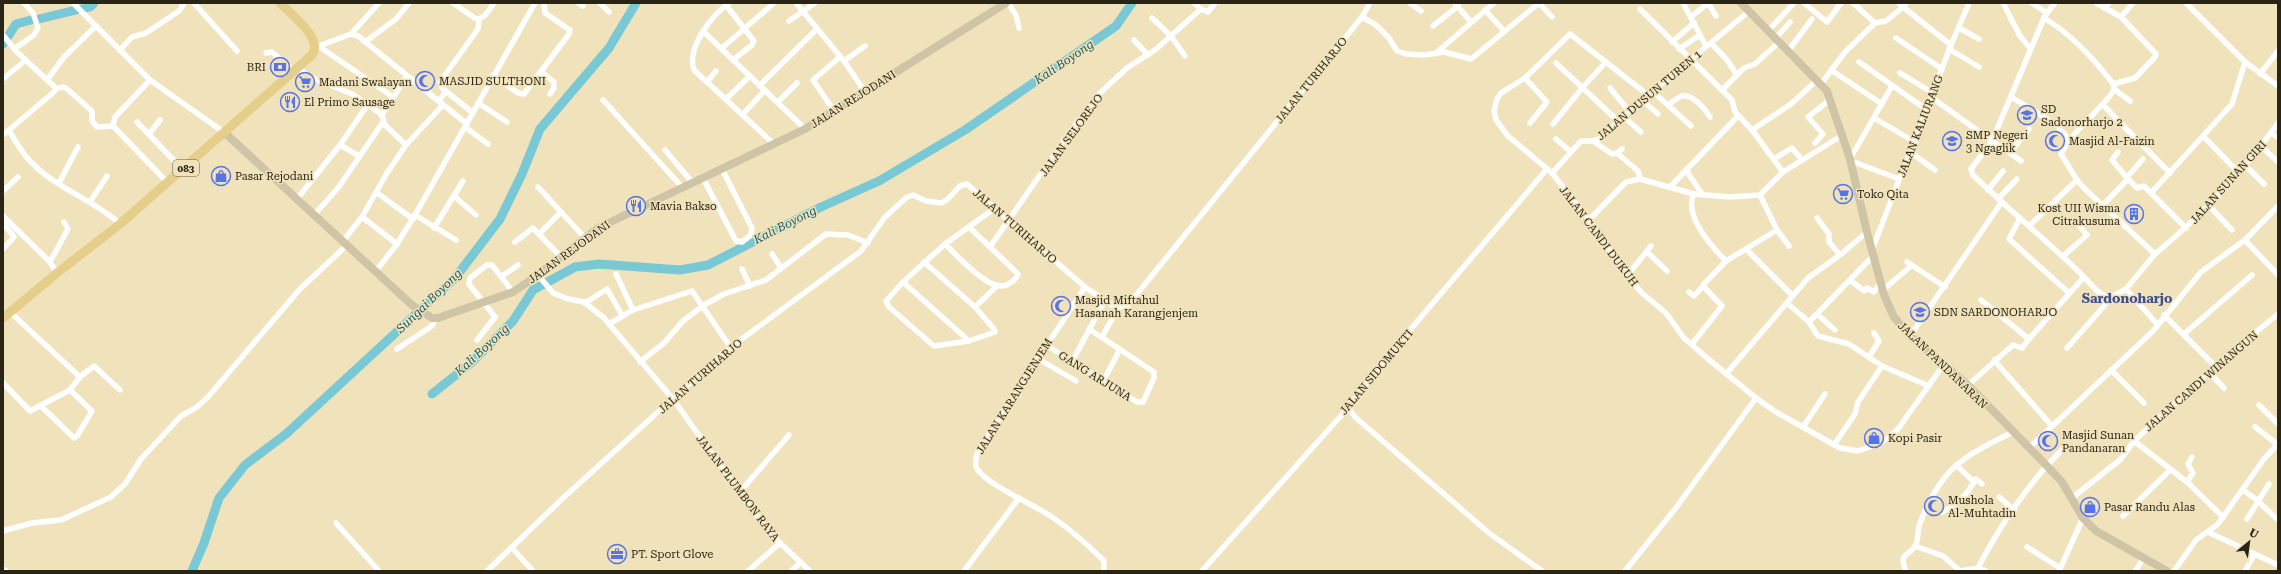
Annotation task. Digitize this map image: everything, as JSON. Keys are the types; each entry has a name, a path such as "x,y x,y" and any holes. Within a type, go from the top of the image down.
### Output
{"main road":[{"path":"280,3 309,33 318,47"},
{"name":"JALAN REJODANI","path":"432,318 483,303 513,292 540,277 586,238 606,224 804,129 1007,3"},
{"name":"JALAN PANDANARAN","path":"1741,3 1748,12 1819,82 1831,99 1841,136 1852,161 1867,232 1882,286 1894,317 1910,336 1968,386 2046,465 2062,482 2083,518 2096,531 2167,571"},
{"name":"083","path":"7,315 57,272 120,224 168,183 312,55 318,47"},
{"path":"225,133 412,305 432,318"}],"street":[{"path":"14,48 34,35 38,28 33,13 24,3"},
{"path":"73,3 150,80 225,133"},
{"path":"120,50 132,38 146,34 179,11 184,3"},
{"path":"194,3 237,51"},
{"path":"318,47 351,34 379,3"},
{"path":"365,42 396,19 409,3"},
{"path":"453,3 476,19 479,19"},
{"path":"479,19 485,15 494,3"},
{"path":"376,271 397,244 414,217 534,3"},
{"path":"493,75 518,92 524,94 542,72 570,32 545,13 544,3"},
{"path":"600,3 609,12"},
{"path":"722,48 774,3"},
{"path":"796,3 842,59 865,92"},
{"path":"789,21 815,3"},
{"path":"1007,3 1016,15 1019,28"},
{"path":"1194,3 1201,9"},
{"name":"JALAN SELOREJO","path":"990,247 1010,221 1069,133 1100,93 1127,68 1148,55 1201,9 1208,12 1215,3"},
{"name":"JALAN TURIHARJO","path":"487,571 562,499 672,399 731,348 851,259 868,243 885,217 907,197 913,196 926,201 941,204 964,184 970,186 1085,287 1104,300 1119,307 1128,305 1362,17 1370,3"},
{"path":"1410,3 1421,11"},
{"path":"1436,53 1470,21 1494,3"},
{"path":"1362,17 1376,25 1389,38 1397,51 1406,54 1425,55 1444,52 1471,59 1539,3 1552,17"},
{"path":"1683,3 1700,35 1727,60 1737,75"},
{"path":"1690,17 1708,3 1716,16"},
{"path":"1768,31 1794,3"},
{"path":"1804,3 1827,22 1841,3"},
{"path":"1853,3 1876,23"},
{"name":"JALAN KALIURANG","path":"1873,253 1950,47 1969,3"},
{"path":"2003,3 2020,36 2030,48"},
{"path":"2032,3 2053,24 2098,63 2113,86 2130,101"},
{"path":"2055,3 2045,16 2030,48 1992,141 1972,169 1974,175 1999,201 2063,256 2101,295 2112,297"},
{"path":"2096,3 2121,17 2156,56 2135,78 2113,86 2103,105 2069,140 2062,154 2077,180 2102,206 2155,254"},
{"path":"2104,8 2109,3"},
{"path":"2121,17 2133,3"},
{"path":"2186,3 2244,62 2278,86"},
{"path":"733,60 754,43 727,4 703,31 697,44 692,65 694,70 774,144"},
{"path":"1752,130 1791,104 1819,82 1831,70 1845,52 1876,23 1886,21 1903,4 1950,47 1979,67"},
{"path":"1433,26 1456,5 1470,21"},
{"path":"1640,9 1679,50 1691,59 1732,100 1735,112 1752,130 1783,172"},
{"path":"1485,10 1504,31"},
{"name":"JALAN DUSUN TUREN 1","path":"1552,173 1581,141 1594,142 1600,139 1623,116 1748,12"},
{"path":"1152,18 1171,36 1185,56"},
{"path":"472,113 446,91 440,82 478,29 479,19"},
{"path":"1788,50 1812,19"},
{"path":"1723,90 1744,68 1755,64 1777,40 1790,22"},
{"path":"1672,42 1694,24"},
{"path":"47,80 64,57 96,26"},
{"path":"1959,28 1979,39"},
{"path":"743,114 763,88 818,29"},
{"path":"703,31 778,102 804,129"},
{"path":"351,34 358,36 441,103 488,144"},
{"name":"JALAN CANDI DUKUH","path":"1606,62 1570,34 1526,78 1501,93 1497,99 1494,111 1496,120 1508,136 1552,173 1589,220 1627,276 1643,294 1666,313 1684,338 1756,398 1834,445 1840,448 1858,451 1871,447 1887,439 1913,410 1944,364"},
{"path":"1679,50 1700,35"},
{"path":"5,38 56,89"},
{"path":"1896,38 1942,69"},
{"path":"1134,40 1148,55"},
{"path":"834,111 813,80 842,59 865,46"},
{"path":"318,47 393,97"},
{"path":"2260,74 2278,51"},
{"path":"266,53 272,52 308,76 344,90 368,104 382,115"},
{"path":"3,79 26,60"},
{"path":"1556,62 1618,121"},
{"path":"1553,124 1583,87 1606,62 1668,105 1691,126"},
{"path":"1859,62 1927,110"},
{"path":"2151,193 2204,137 2234,101 2244,62"},
{"path":"1831,70 1882,104"},
{"path":"707,82 716,71"},
{"path":"542,72 554,82 554,88 550,94"},
{"path":"1900,73 2020,161"},
{"path":"406,145 383,122 382,115 407,76"},
{"path":"726,99 750,76"},
{"path":"1526,78 1547,102 1530,123"},
{"path":"113,126 115,118 150,80"},
{"path":"778,102 797,83"},
{"path":"1892,86 1852,161 1900,179"},
{"path":"3,135 56,89 62,87 66,88 92,111 92,121 97,127 113,126 168,183"},
{"path":"1610,88 1629,111"},
{"path":"3,531 71,516 111,497 121,488 152,447 181,416 195,409 232,372 299,290 345,243 377,193 387,172 406,145 441,103 446,91"},
{"path":"1668,105 1681,96 1687,96 1705,110 1710,117"},
{"path":"2011,97 2058,125 2069,140"},
{"path":"1815,143 1823,134 1808,117 1831,99"},
{"path":"603,100 682,187"},
{"path":"1642,100 1658,114"},
{"path":"478,103 507,122"},
{"path":"297,199 340,145 368,104"},
{"path":"2103,105 2170,173"},
{"path":"1623,116 1641,132"},
{"path":"1670,187 1738,116"},
{"path":"1874,118 1915,142"},
{"path":"149,134 160,120"},
{"path":"138,122 183,170"},
{"path":"314,215 338,188 383,122"},
{"name":"JALAN SUNAN GIRI","path":"2126,289 2155,254 2209,206 2246,166 2278,123"},
{"path":"9,130 32,164 90,202 120,224"},
{"path":"2010,153 2029,130"},
{"path":"2272,133 2278,138"},
{"path":"1589,220 1626,182 1640,179 1694,194 1729,197 1760,195 1783,172 1841,136"},
{"path":"2204,137 2239,173"},
{"path":"1556,139 1572,152"},
{"path":"1594,142 1612,154 1617,154 1638,171 1640,179"},
{"path":"340,145 359,156"},
{"path":"2262,146 2278,162"},
{"path":"59,183 78,147"},
{"path":"1774,159 1792,148 1802,160"},
{"path":"1617,154 1622,149"},
{"path":"665,150 692,182"},
{"path":"1910,152 1935,170"},
{"path":"2118,152 2112,160 2135,187 2144,186 2186,228"},
{"path":"2102,206 2143,159"},
{"path":"2246,166 2264,184"},
{"path":"703,178 736,241 742,242 751,235 752,228 722,169"},
{"name":"JALAN SIDOMUKTI","path":"1202,571 1348,408 1398,344 1547,169"},
{"path":"1686,170 1702,194"},
{"path":"1988,190 2003,171"},
{"path":"90,202 107,176"},
{"path":"3,191 18,177"},
{"path":"1910,336 1945,287 1999,201 2017,179"},
{"path":"2029,226 2077,180"},
{"path":"434,228 463,181"},
{"path":"538,187 586,238"},
{"path":"377,193 414,217 456,240"},
{"path":"1694,194 1691,199 1694,218 1704,234 1726,261"},
{"path":"1760,195 1777,230 1789,246"},
{"path":"454,196 476,215"},
{"path":"2209,206 2232,230"},
{"path":"2029,448 2158,324 2201,272 2245,240 2278,206"},
{"path":"924,262 975,307 995,331 969,341 939,346 931,345 889,307 886,301 903,282 924,262 945,244 995,208"},
{"path":"540,234 561,212"},
{"path":"3,216 50,262 57,272"},
{"path":"362,218 397,244"},
{"path":"1816,218 1829,234 1829,242 1840,255"},
{"path":"2020,218 2009,239 2069,293"},
{"path":"50,262 68,229 64,222"},
{"path":"2063,256 2087,235 2076,222"},
{"path":"3,223 14,237 3,249"},
{"path":"945,244 984,280 996,287 1006,287 1017,278 1018,274 969,227"},
{"path":"515,242 531,228 540,234 562,258"},
{"path":"1689,292 1694,296 1726,261 1777,230"},
{"path":"1726,374 1808,278 1840,255 1867,232"},
{"path":"640,362 664,343 683,321 702,306 724,294 766,280 826,234 848,235 868,243"},
{"path":"2245,240 2278,275"},
{"path":"1627,276 1651,246"},
{"path":"1746,249 1793,296"},
{"path":"1646,252 1667,271"},
{"path":"1809,322 1850,280 1873,253"},
{"path":"772,254 781,268"},
{"path":"477,340 495,317 469,284 470,278 489,264 502,276 513,292"},
{"path":"1850,280 1864,291 1867,288 1874,292 1910,264 1945,287"},
{"path":"502,276 518,266"},
{"path":"742,268 750,286"},
{"path":"616,274 633,310"},
{"path":"2184,334 2252,275"},
{"path":"540,277 553,293 568,299 585,303 606,289 622,315"},
{"path":"1968,386 1994,360 2013,345 2022,348 2024,347 2029,339 2084,277"},
{"path":"903,282 969,341"},
{"path":"1692,344 1722,306 1703,286"},
{"path":"975,307 996,287"},
{"name":"JALAN KARANGJENJEM","path":"1085,287 1037,358 978,451 975,462 978,471 1075,533 1104,561 1104,571"},
{"path":"2067,348 2112,297 2126,289 2158,324"},
{"path":"609,324 622,315 633,310 690,291 695,293 702,306 731,348"},
{"path":"1072,362 1104,300"},
{"path":"1981,300 2029,339"},
{"name":"JALAN PLUMBON RAYA","path":"585,303 595,309 609,324 672,399 739,493 780,543 810,571"},
{"path":"1787,303 1809,322 1818,336 1836,342 1849,344 1882,366 1928,386"},
{"path":"1102,338 1119,307"},
{"path":"1817,314 1835,330"},
{"name":"JALAN CANDI WINANGUN","path":"2072,498 2121,459 2134,441 2215,366 2278,314"},
{"path":"7,315 80,378"},
{"path":"2164,315 2215,366"},
{"path":"398,349 432,326 432,318"},
{"path":"1089,329 1120,349 1102,382"},
{"path":"1869,358 1879,340 1874,333"},
{"name":"GANG ARJUNA","path":"1046,345 1102,382 1141,403 1144,401 1154,378 1154,372 1120,349"},
{"path":"1037,358 1076,381"},
{"path":"1994,360 2051,426"},
{"path":"3,383 30,411 70,390 80,378 94,366 120,390"},
{"path":"1834,445 1853,417 1858,402 1882,366"},
{"path":"2111,370 2144,403"},
{"path":"2209,372 2224,388"},
{"path":"41,406 74,438 77,436 92,412 70,390"},
{"path":"1803,427 1825,394"},
{"path":"1625,571 1675,509 1756,398"},
{"path":"2258,405 2278,424"},
{"path":"1348,408 1355,417 1488,533 1542,571"},
{"path":"2174,571 2196,540 2208,532 2224,517 2278,444 2255,427"},
{"path":"1906,571 1902,562 1903,557 1915,546 1919,525 1943,477 1976,450 2013,432"},
{"path":"739,493 788,435"},
{"path":"2134,441 2169,470 2187,482 2224,517"},
{"path":"1978,568 2014,510 2046,465 2065,447"},
{"path":"2187,482 2194,473 2188,464 2192,457"},
{"path":"1956,465 1974,482"},
{"path":"2123,516 2169,470"},
{"path":"1928,506 1942,512 1950,508 1966,494 1976,479 1982,484"},
{"path":"2247,519 2257,500 2269,484"},
{"path":"2243,490 2257,500 2278,520"},
{"path":"1999,497 2014,510"},
{"path":"964,571 1019,498"},
{"path":"2027,547 2059,570 2083,518"},
{"path":"336,523 378,571"},
{"path":"2208,532 2278,565"},
{"path":"748,571 780,543"},
{"path":"1915,546 1942,556 1961,571 1978,568 1986,571"},
{"path":"512,548 533,571"},
{"path":"2245,571 2254,555"},
{"path":"2135,571 2144,558"},
{"path":"791,571 800,563"}],"waterway":[{"path":"82,9 90,7 94,3"},
{"name":"Sungai Boyong","path":"192,571 204,543 219,498 245,465 286,434 455,278 500,219 522,174 540,129 609,48 636,3"},
{"name":"Kali Boyong","path":"432,394 472,362 513,321 533,290 575,267 599,264 680,270 708,265 821,207 879,181 965,130 1116,26 1132,3"},
{"path":"39,19 76,10"},
{"path":"3,44 16,24 31,20"}],"place":[{"name":"BRI","path":"280,67"},
{"name":"MASJID SULTHONI","path":"425,81"},
{"name":"Madani Swalayan","path":"305,82"},
{"name":"El Primo Sausage","path":"290,102"},
{"name":"SD Sadonorharjo 2","path":"2027,115"},
{"name":"SMP Negeri 3 Ngaglik","path":"1952,141"},
{"name":"Masjid Al-Faizin","path":"2055,141"},
{"name":"Pasar Rejodani","path":"221,176"},
{"name":"Toko Qita","path":"1843,194"},
{"name":"Mavia Bakso","path":"636,206"},
{"name":"Kost UII Wisma Citrakusuma","path":"2134,214"},
{"name":"Masjid Miftahul Hasanah Karangjenjem","path":"1061,306"},
{"name":"SDN SARDONOHARJO","path":"1920,312"},
{"name":"Kopi Pasir","path":"1874,438"},
{"name":"Masjid Sunan Pandanaran","path":"2048,441"},
{"name":"Mushola Al-Muhtadin","path":"1934,506"},
{"name":"Pasar Randu Alas","path":"2090,507"},
{"name":"PT. Sport Glove","path":"617,554"}],"district":[{"name":"Sardonoharjo","path":"2127,298"}]}
